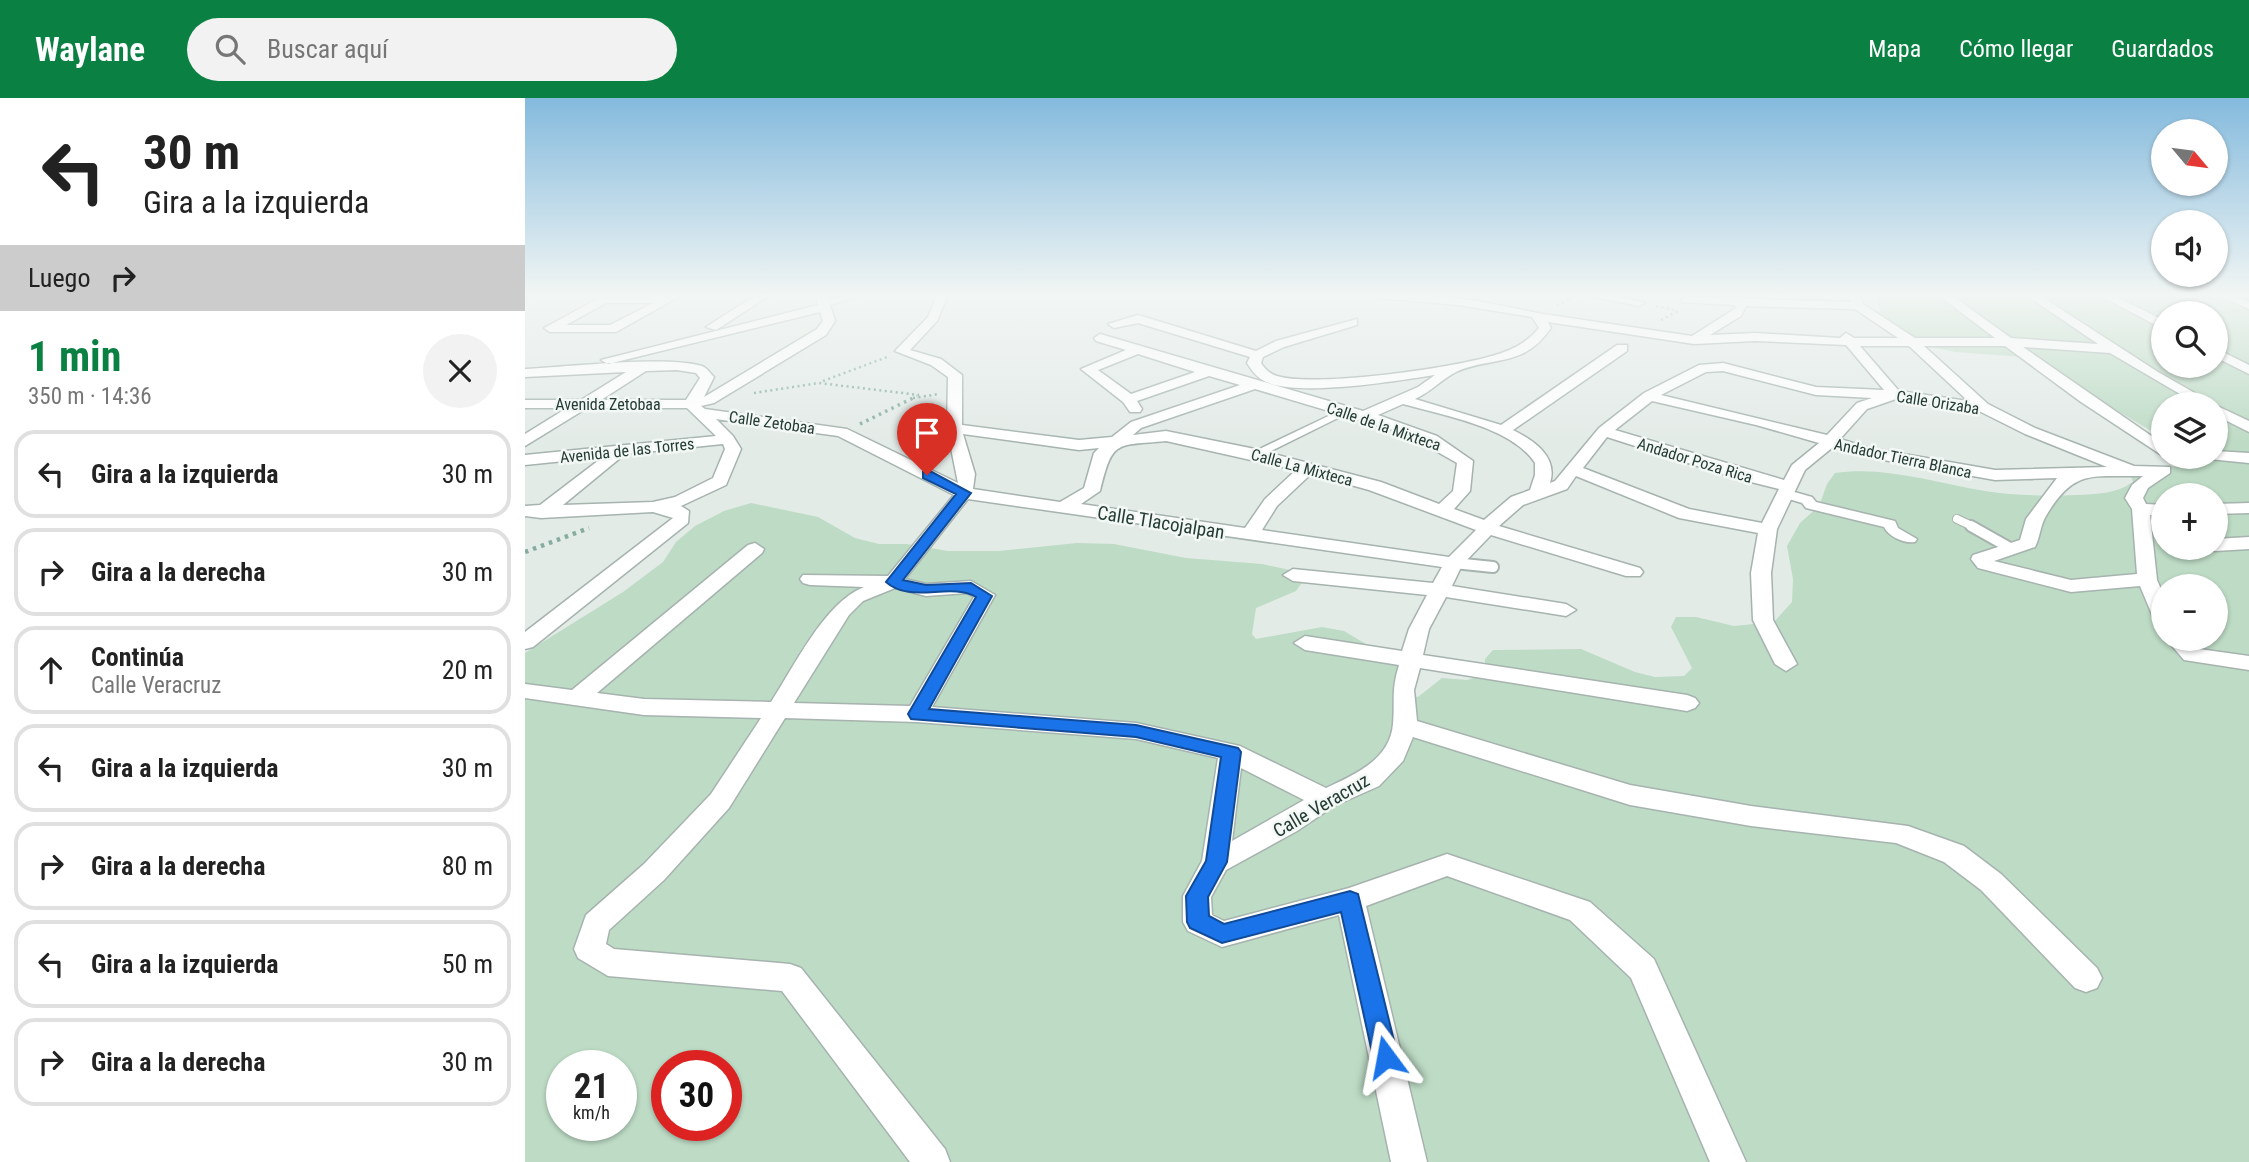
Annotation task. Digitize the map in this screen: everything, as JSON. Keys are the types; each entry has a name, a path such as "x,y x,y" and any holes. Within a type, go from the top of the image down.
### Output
{"street":[{"path":"525,382 668,345"},
{"path":"700,406 801,345"},
{"path":"907,345 901,351 936,362 955,375 957,393 954,422 969,480 964,493 893,582 856,597 841,611 720,801 654,872 596,924 589,948 608,962 790,978 932,1162"},
{"name":"Calle de la Mixteca","path":"1121,345 1362,416 1452,449 1465,461 1465,481 1460,497 1440,511"},
{"path":"1223,345 1257,355 1279,345"},
{"path":"1279,393 1307,384 1495,360 1527,345"},
{"path":"1786,664 1763,620 1761,573 1768,529 1798,468 1828,443 1863,406 1895,395 1855,345"},
{"path":"1915,345 1983,407"},
{"path":"2015,345 2086,399 2151,443"},
{"path":"2051,345 2114,349"},
{"path":"2108,345 2153,375 2185,392"},
{"path":"1504,430 1622,348"},
{"path":"1136,425 1137,417 1129,399 1088,369 1138,350"},
{"path":"1381,376 1389,366 1397,363 1520,350"},
{"path":"1257,355 1254,363 1258,370 1273,380 1307,384"},
{"path":"2228,359 2249,370"},
{"path":"525,373 677,366 700,370 707,377 700,406"},
{"path":"525,441 644,367"},
{"path":"1362,416 1442,379 1454,367"},
{"name":"Calle Veracruz","path":"1216,862 1288,824 1325,799 1370,779 1394,755 1405,726 1403,691 1419,629 1454,563 1488,528 1517,501 1561,485 1604,431 1649,396 1704,368 1737,369"},
{"name":"Calle Orizaba","path":"1737,369 1816,391 1895,395 1983,407 2030,431 2130,470"},
{"path":"1129,399 1207,372"},
{"path":"1065,506 1092,491 1103,453 1111,443 1136,425 1254,385"},
{"name":"Andador Tierra Blanca","path":"1649,396 1760,421 1828,443 1971,472 1995,475 2130,470 2151,466"},
{"path":"1401,399 1504,430 1533,449 1543,462 1544,476 1537,495"},
{"name":"Avenida Zetobaa","path":"525,404 700,406"},
{"path":"653,507 680,501 705,491 720,481 733,449 728,439 700,406"},
{"name":"Calle Zetobaa","path":"700,406 842,432"},
{"path":"1255,454 1345,412"},
{"path":"2228,416 2249,427"},
{"name":"Calle La Mixteca","path":"957,429 1079,445 1111,443 1143,436 1166,436 1255,454 1375,486 1488,528 1633,572"},
{"name":"Andador Poza Rica","path":"1604,431 1786,490 1807,500 1811,505 1890,524 1892,530 1910,539"},
{"name":"Calle Tlacojalpan","path":"842,432 964,493 1065,506 1249,536 1454,563"},
{"name":"Avenida de las Torres","path":"525,460 728,439"},
{"path":"525,523 619,452"},
{"path":"2228,457 2249,458"},
{"path":"1249,536 1271,503 1307,469"},
{"path":"2151,589 2147,580 2143,548 2141,509 2134,498 2136,490 2159,469"},
{"path":"1575,470 1685,514 1768,529"},
{"path":"2078,472 2059,484 2035,519 2028,542 1980,559 1985,564 2071,586 2147,580"},
{"path":"525,511 653,507 680,511 681,519 525,642"},
{"path":"2228,509 2249,508"},
{"path":"2141,509 2151,509"},
{"path":"2228,544 2249,543"},
{"path":"2143,548 2151,548"},
{"path":"577,698 755,549"},
{"path":"1293,575 1439,590 1566,610"},
{"path":"810,579 893,582 926,590 971,587 985,596 917,714"},
{"path":"1305,643 1687,703"},
{"path":"2200,651 2249,663"},
{"path":"525,691 644,707 917,714 1136,731 1231,752 1325,799"},
{"path":"1405,726 1629,796 1751,816 1898,833 1954,854 1991,882 2086,978"},
{"path":"1231,752 1216,862 1197,896 1198,922 1222,934 1350,900 1447,865 1580,911 1643,969 1728,1162"},
{"path":"1350,900 1409,1162"}],"lane":[{"path":"1957,519 2010,548"},
{"name":"Calle Tlacojalpan","path":"1454,563 1493,567"}],"path":[{"path":"700,406 819,383 901,351"},
{"path":"819,383 856,385 919,396 957,393"},
{"path":"842,432 919,396"}],"green space":[{"path":"1921,345 2151,345 2151,378 2228,378 2228,345 2249,345 2249,1162 525,1162 525,653 623,592 663,562 676,542 695,526 724,511 751,503 818,517 855,538 879,544 907,544 948,551 999,551 1077,543 1114,544 1186,558 1262,564 1290,570 1304,580 1296,591 1256,608 1252,634 1256,639 1322,627 1344,631 1403,666 1402,693 1418,697 1442,678 1467,680 1485,674 1485,659 1493,650 1581,649 1635,672 1655,677 1684,676 1692,668 1671,627 1676,617 1696,617 1734,626 1774,622 1792,602 1793,579 1787,546 1800,523 1819,506 1827,484 1835,473 1854,471 1910,476 2008,494 2077,495 2106,493 2127,486 2133,482 2129,471 2131,465 2151,466 2151,469 2228,469 2228,392 2151,392 2151,431 2076,386 2039,358 1955,352"}],"route":[{"path":"927,475 964,493 893,582 926,590 971,587 985,596 917,714 1136,731 1231,752 1216,862 1197,896 1198,922 1222,934 1350,900 1386,1057"}]}
